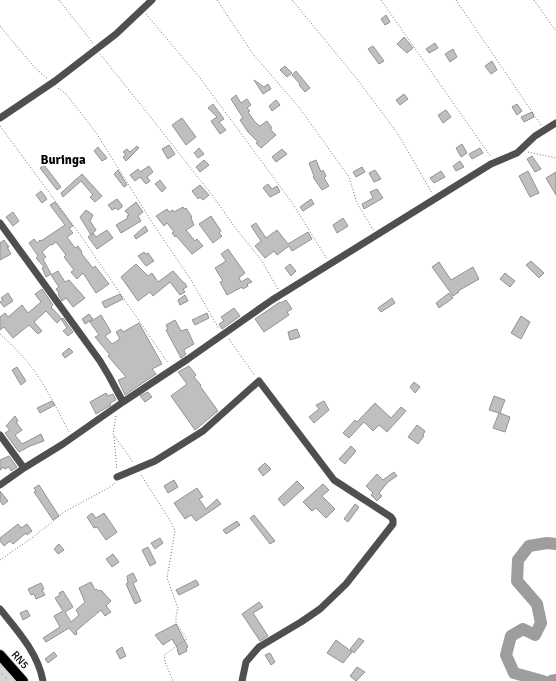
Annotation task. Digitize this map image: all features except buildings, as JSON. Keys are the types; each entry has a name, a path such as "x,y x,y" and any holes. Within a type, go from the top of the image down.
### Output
{"main road":[{"name":"RN5","path":"0,655 23,681"}],"street":[{"path":"0,118 53,83 97,49 116,34 152,0"},
{"path":"0,485 282,294 495,162 519,151 534,136 556,123"},
{"path":"0,223 110,376 121,403"},
{"path":"117,477 155,461 203,431 258,381 334,480 387,514 393,520 393,524 346,584 320,609 301,622 264,643 250,656 246,662 242,681"},
{"path":"0,436 24,468"},
{"path":"0,609 25,642 37,662 43,681"}],"path":[{"path":"59,0 215,199 262,261 282,294"},
{"path":"218,0 252,54 298,106 349,177 357,203 376,236"},
{"path":"292,0 357,79 398,134 435,199"},
{"path":"381,0 495,162"},
{"path":"456,0 512,84 545,130"},
{"path":"534,0 556,31"},
{"path":"143,9 200,78 292,204 330,264"},
{"path":"0,26 35,68 66,94 97,134 154,224 192,280 223,334 252,370 258,381"},
{"path":"0,126 76,229 172,369"},
{"path":"519,151 556,158"},
{"path":"0,334 26,360 41,381 52,399 71,438"},
{"path":"0,560 36,535 64,512 114,485 117,477 112,429 121,403"},
{"path":"114,437 137,469 171,522 175,532 167,578 178,608 176,622 187,639 164,656 173,681"}],"shaded area":[{"path":"0,659 20,681 0,681"}],"waterway":[{"path":"543,681 514,673 506,655 511,636 523,629 535,635 541,623 537,604 517,581 518,560 529,546 547,543 556,544"},
{"path":"551,681 556,680"}],"district":[{"name":"Buringa","path":"63,160"}]}
